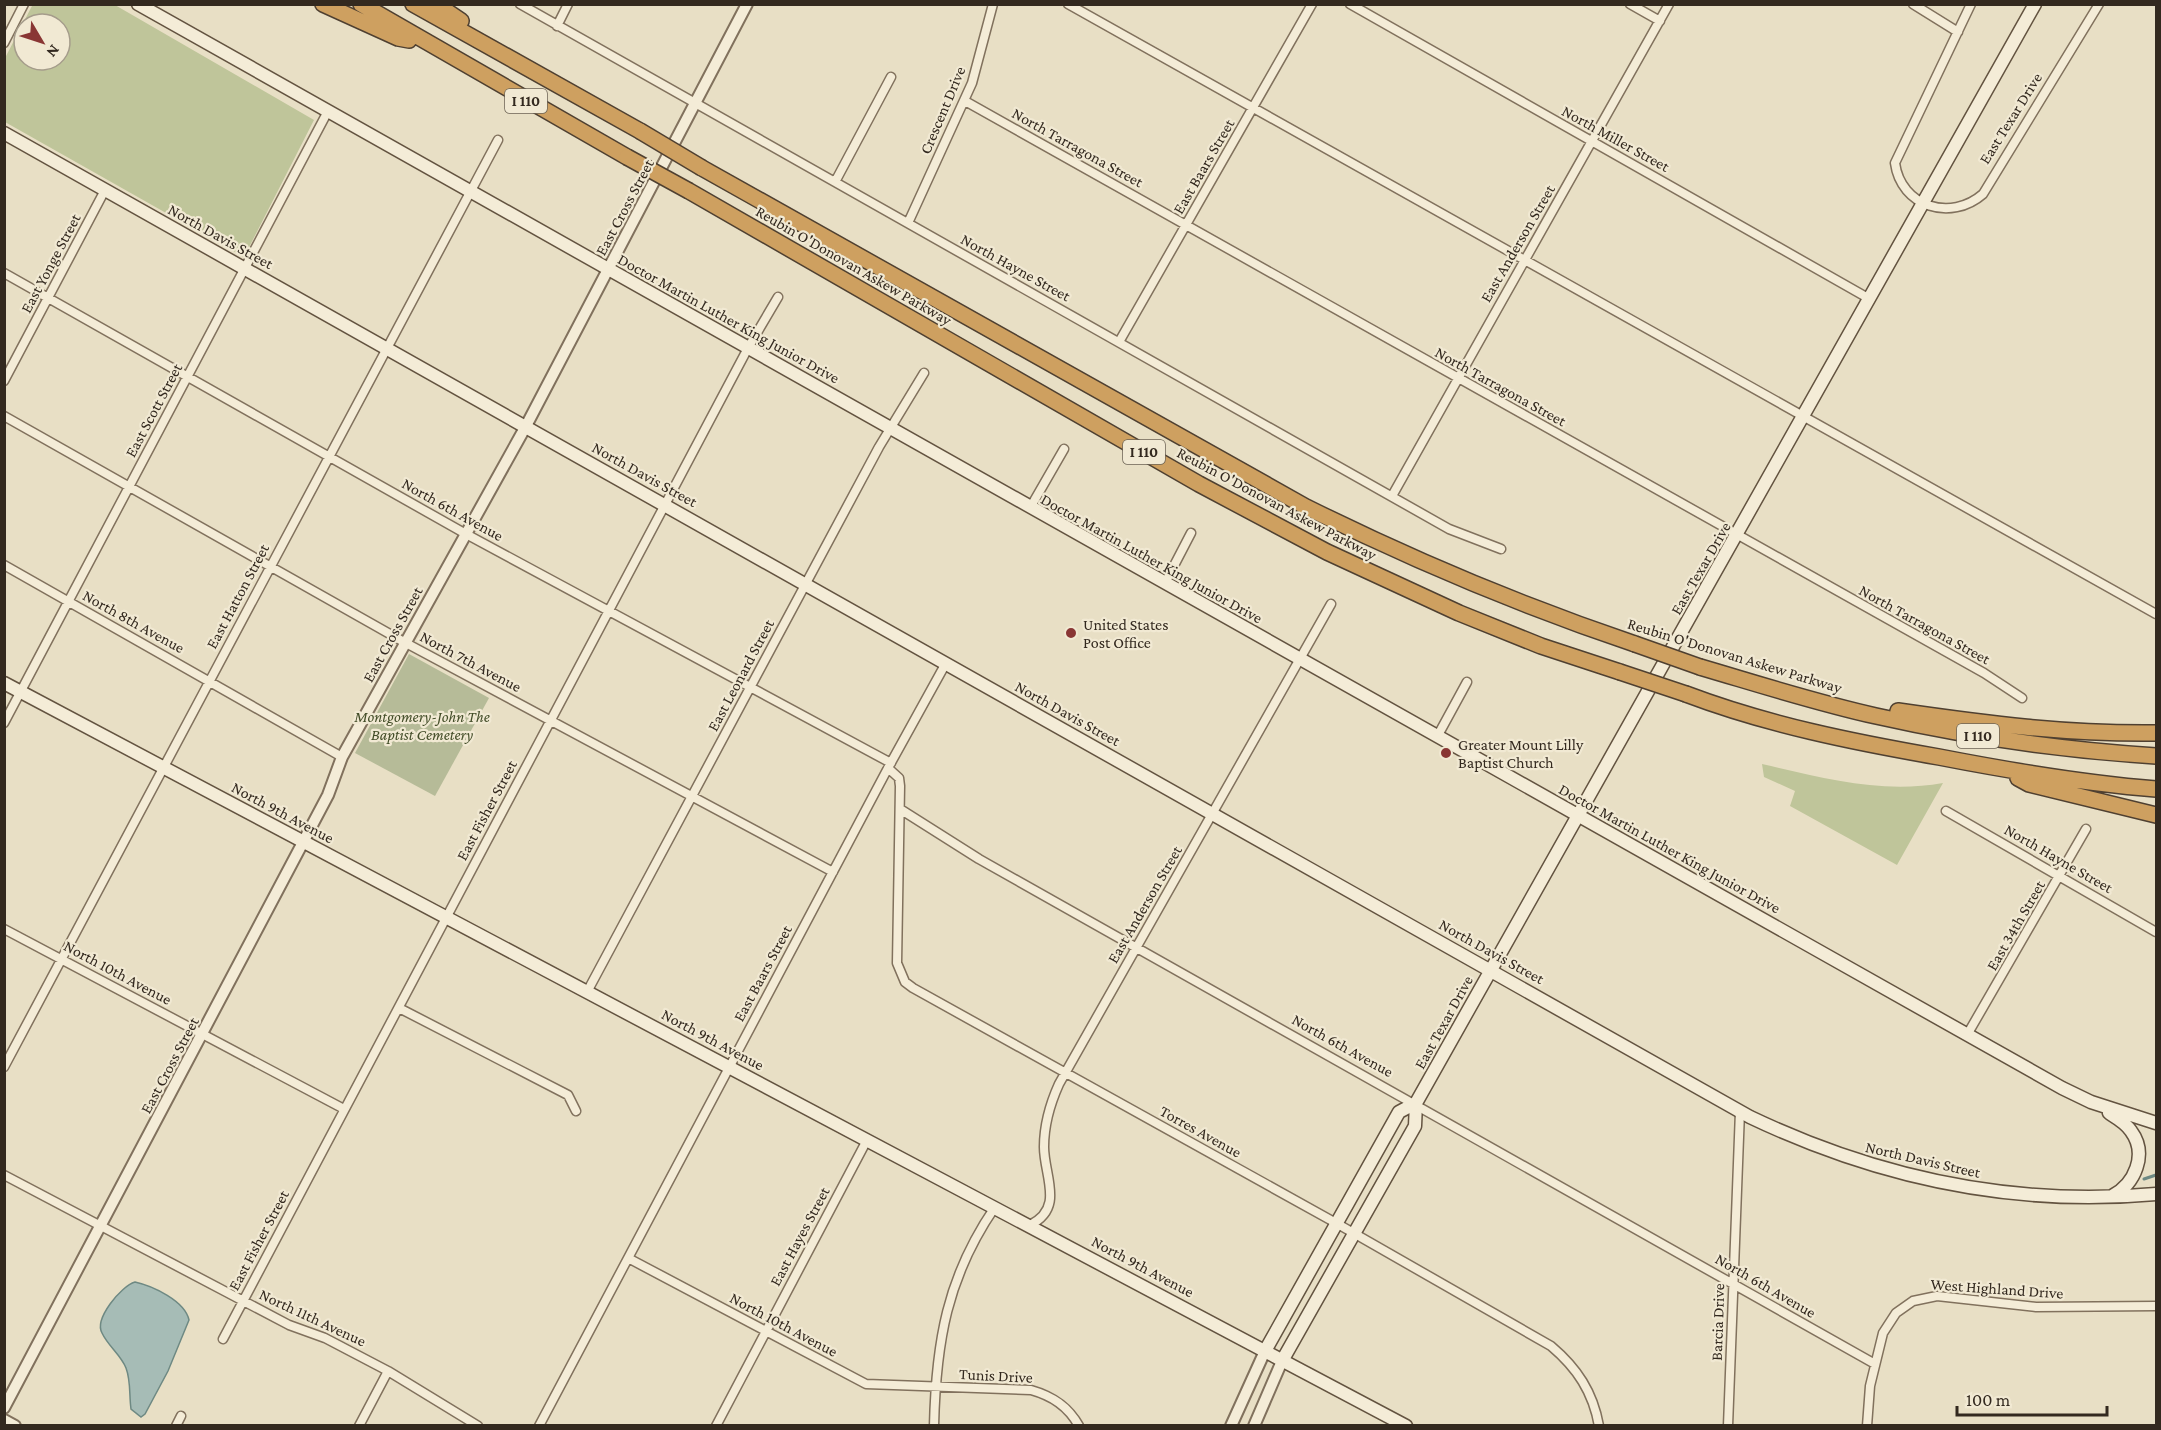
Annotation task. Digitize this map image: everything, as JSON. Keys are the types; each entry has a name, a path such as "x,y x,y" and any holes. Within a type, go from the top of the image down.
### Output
{"highway":[{"path":"323,4 398,38 426,43"},
{"name":"Reubin O'Donovan Askew Parkway","path":"361,4 1199,484 1318,547 1459,613 1541,645 1771,723 2000,768 2094,783 2157,789"},
{"name":"Reubin O'Donovan Askew Parkway","path":"412,4 1306,507 1383,545 1474,585 1548,615 1700,667 1875,716 2018,742 2091,752 2157,756"},
{"path":"436,4 548,79"},
{"path":"1803,696 2022,729 2157,734"},
{"path":"2000,768 2029,784 2157,816"}],"main road":[{"name":"Doctor Martin Luther King Junior Drive","path":"138,4 1967,1035 2091,1102 2157,1123"},
{"name":"East Texar Drive","path":"1282,1361 1415,1126 1416,1103 2035,4"},
{"name":"North Davis Street","path":"4,133 1740,1111 1824,1150 1902,1174 1990,1192 2108,1197 2157,1194"},
{"name":"North 9th Avenue","path":"4,683 1406,1425"},
{"path":"2091,1102 2132,1131 2139,1150 2132,1179 2118,1193 2108,1197"},
{"name":"East Texar Drive","path":"1265,1351 1399,1112 1416,1103"}],"street":[{"path":"4,43 24,4"},
{"name":"North Hayne Street","path":"520,4 1449,529 1501,549"},
{"path":"557,26 568,4"},
{"name":"East Cross Street","path":"4,1408 328,795 342,757 526,426 747,4"},
{"name":"Crescent Drive","path":"908,223 965,101 982,53 993,4"},
{"path":"1068,4 2157,614"},
{"name":"East Baars Street","path":"1119,342 1312,4"},
{"name":"North Miller Street","path":"1350,4 1868,297"},
{"path":"1630,4 1660,21"},
{"name":"East Anderson Street","path":"1392,496 1669,4"},
{"path":"1913,4 1958,32"},
{"path":"1923,204 1914,198 1899,178 1895,163 1896,156 1971,4"},
{"name":"East Texar Drive","path":"1923,204 1942,210 1952,209 1969,203 1983,194 2099,4"},
{"path":"835,182 891,77"},
{"name":"North Tarragona Street","path":"965,101 1984,673 2022,698"},
{"name":"East Scott Street","path":"4,723 328,111"},
{"name":"East Hatton Street","path":"4,1067 498,140"},
{"name":"East Yonge Street","path":"4,381 105,190"},
{"name":"North 6th Avenue","path":"4,273 466,534 752,687 890,765"},
{"name":"East Fisher Street","path":"223,1339 748,348 778,297"},
{"name":"East Leonard Street","path":"587,992 806,583 890,429 924,373"},
{"name":"North 7th Avenue","path":"4,416 404,642 833,872"},
{"path":"1030,508 1064,449"},
{"path":"1165,583 1191,533"},
{"name":"North 8th Avenue","path":"4,565 342,757"},
{"name":"East Anderson Street","path":"1030,1225 1043,1216 1052,1201 1044,1133 1054,1095 1331,604"},
{"name":"East Baars Street","path":"539,1425 946,663"},
{"path":"1437,736 1467,682"},
{"path":"890,765 899,778 900,809"},
{"name":"North 6th Avenue","path":"900,809 979,859 1416,1103 1875,1364"},
{"name":"Torres Avenue","path":"900,809 897,963 905,982 1551,1346 1565,1358 1586,1385 1599,1425"},
{"name":"North Hayne Street","path":"1946,811 2157,932"},
{"name":"East 34th Street","path":"1967,1035 2061,876 2086,829"},
{"name":"North 10th Avenue","path":"4,929 344,1109"},
{"path":"399,1008 568,1095 576,1111"},
{"name":"Barcia Drive","path":"1728,1425 1740,1111"},
{"name":"East Hayes Street","path":"716,1425 867,1140"},
{"name":"North 11th Avenue","path":"4,1175 289,1325 325,1338 388,1371 478,1425"},
{"path":"934,1425 941,1330 952,1290 968,1250 995,1207"},
{"name":"North 10th Avenue","path":"628,1258 867,1384 935,1387"},
{"name":"West Highland Drive","path":"1867,1425 1870,1386 1888,1323 1903,1307 1925,1297 2057,1308 2157,1306"},
{"name":"East Texar Drive","path":"1231,1425 1265,1351"},
{"name":"East Texar Drive","path":"1254,1425 1282,1361"},
{"path":"359,1425 388,1371"},
{"name":"Tunis Drive","path":"935,1387 1031,1390 1063,1406 1079,1425"},
{"path":"176,1425 181,1416"},
{"path":"4,1420 15,1425"}],"green space":[{"path":"33,4 115,5 314,120 244,257 5,122 5,58 12,44 12,72 72,72 72,12 29,12"},
{"name":"Montgomery-John The Baptist Cemetery","path":"409,654 489,698 435,796 355,753"},
{"path":"1762,764 1875,786 1920,786 1943,783 1897,865 1790,806 1795,791 1764,777"}],"water":[{"path":"135,1282 167,1295 181,1307 189,1320 168,1371 145,1414 141,1417 131,1409 126,1368 105,1338 101,1327 105,1312 116,1296"}],"waterway":[{"path":"2144,1179 2156,1175"}],"place":[{"name":"United States Post Office","path":"1071,633"},
{"name":"Greater Mount Lilly Baptist Church","path":"1446,753"}]}
